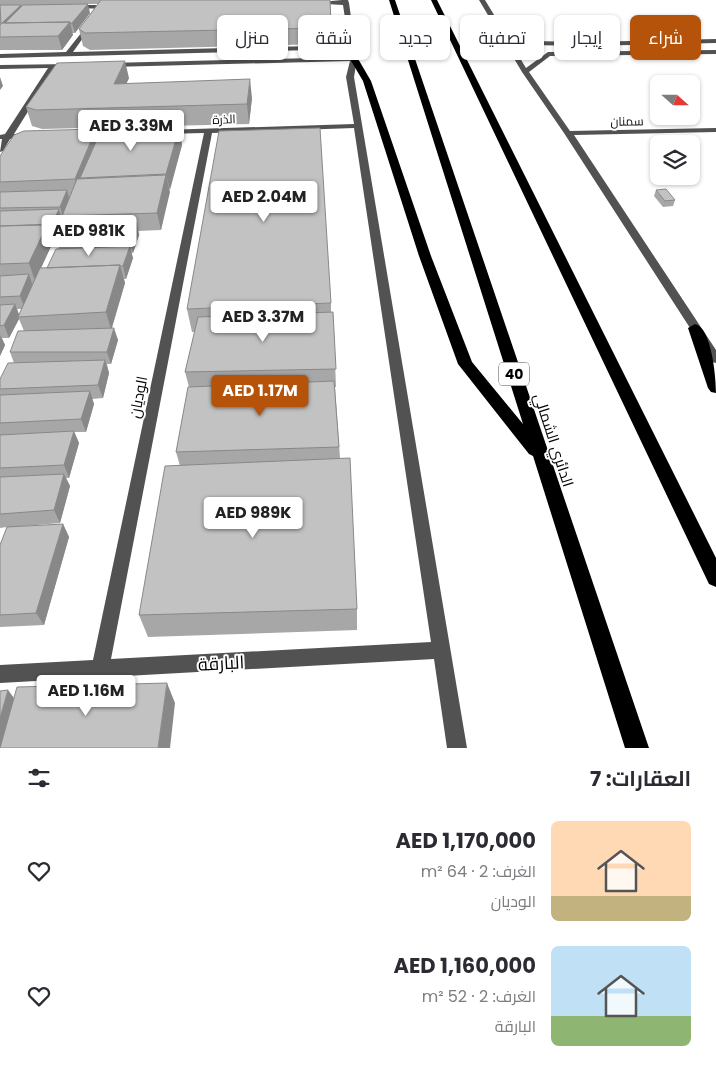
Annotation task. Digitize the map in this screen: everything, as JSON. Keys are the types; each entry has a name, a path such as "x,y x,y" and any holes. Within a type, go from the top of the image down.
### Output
{"highway":[{"name":"الدائري الشمالي","path":"392,0 637,748"},
{"path":"434,0 716,578"},
{"path":"356,60 367,81 425,256 465,364 541,457"},
{"path":"695,328 716,388"}],"street":[{"path":"482,0 492,15"},
{"path":"309,3 346,1 348,15"},
{"path":"66,8 122,6"},
{"path":"68,54 103,7"},
{"path":"620,43 716,41"},
{"path":"620,54 716,52"},
{"path":"0,56 298,53"},
{"path":"525,72 548,54 554,54"},
{"path":"102,65 298,56"},
{"path":"351,60 350,77 457,748"},
{"path":"518,60 716,359"},
{"path":"0,67 82,65"},
{"path":"0,149 4,137 53,66"},
{"name":"الذرة","path":"158,132 358,126"},
{"name":"الوديان","path":"100,670 208,130"},
{"name":"سمنان","path":"568,133 716,130"},
{"path":"4,137 38,136"},
{"name":"البارقة","path":"0,674 441,650"}],"building":[{"path":"101,0 330,0 331,15 298,15 298,29 288,29 288,15 217,15 217,30 85,33 79,29"},
{"path":"88,4 70,24 70,22 5,23 23,5"},
{"path":"0,5 21,5 1,24"},
{"path":"70,22 58,36 0,37 0,25 2,23"},
{"path":"125,61 114,84 250,79 247,104 36,110 26,107 57,63"},
{"path":"171,126 179,129 166,174 80,178 102,128"},
{"path":"320,128 331,303 187,309 219,131"},
{"path":"96,129 75,179 0,182 0,156 14,135 24,131"},
{"path":"166,175 157,213 62,216 77,179"},
{"path":"666,189 675,200 665,201 656,190"},
{"path":"67,190 60,207 0,208 0,192"},
{"path":"59,209 52,224 0,226 0,211"},
{"path":"137,223 130,241 57,244 66,225"},
{"path":"47,225 29,263 0,264 0,226"},
{"path":"130,246 123,266 47,268 56,249"},
{"path":"120,265 106,312 18,317 40,268"},
{"path":"29,274 20,296 0,297 0,276"},
{"path":"15,304 4,325 0,326 0,305"},
{"path":"333,312 336,369 185,372 198,317"},
{"path":"114,328 107,352 10,352 18,331"},
{"path":"105,360 98,385 0,389 0,379 8,363"},
{"path":"334,381 339,447 176,452 188,387"},
{"path":"90,391 81,419 0,423 0,395"},
{"path":"74,431 64,465 0,468 0,435"},
{"path":"350,458 357,609 139,615 165,466"},
{"path":"64,474 54,510 0,514 0,477"},
{"path":"63,524 36,613 0,615 0,545 7,527"},
{"path":"167,683 158,748 0,748 17,687"},
{"path":"8,690 0,718 0,691"}]}
